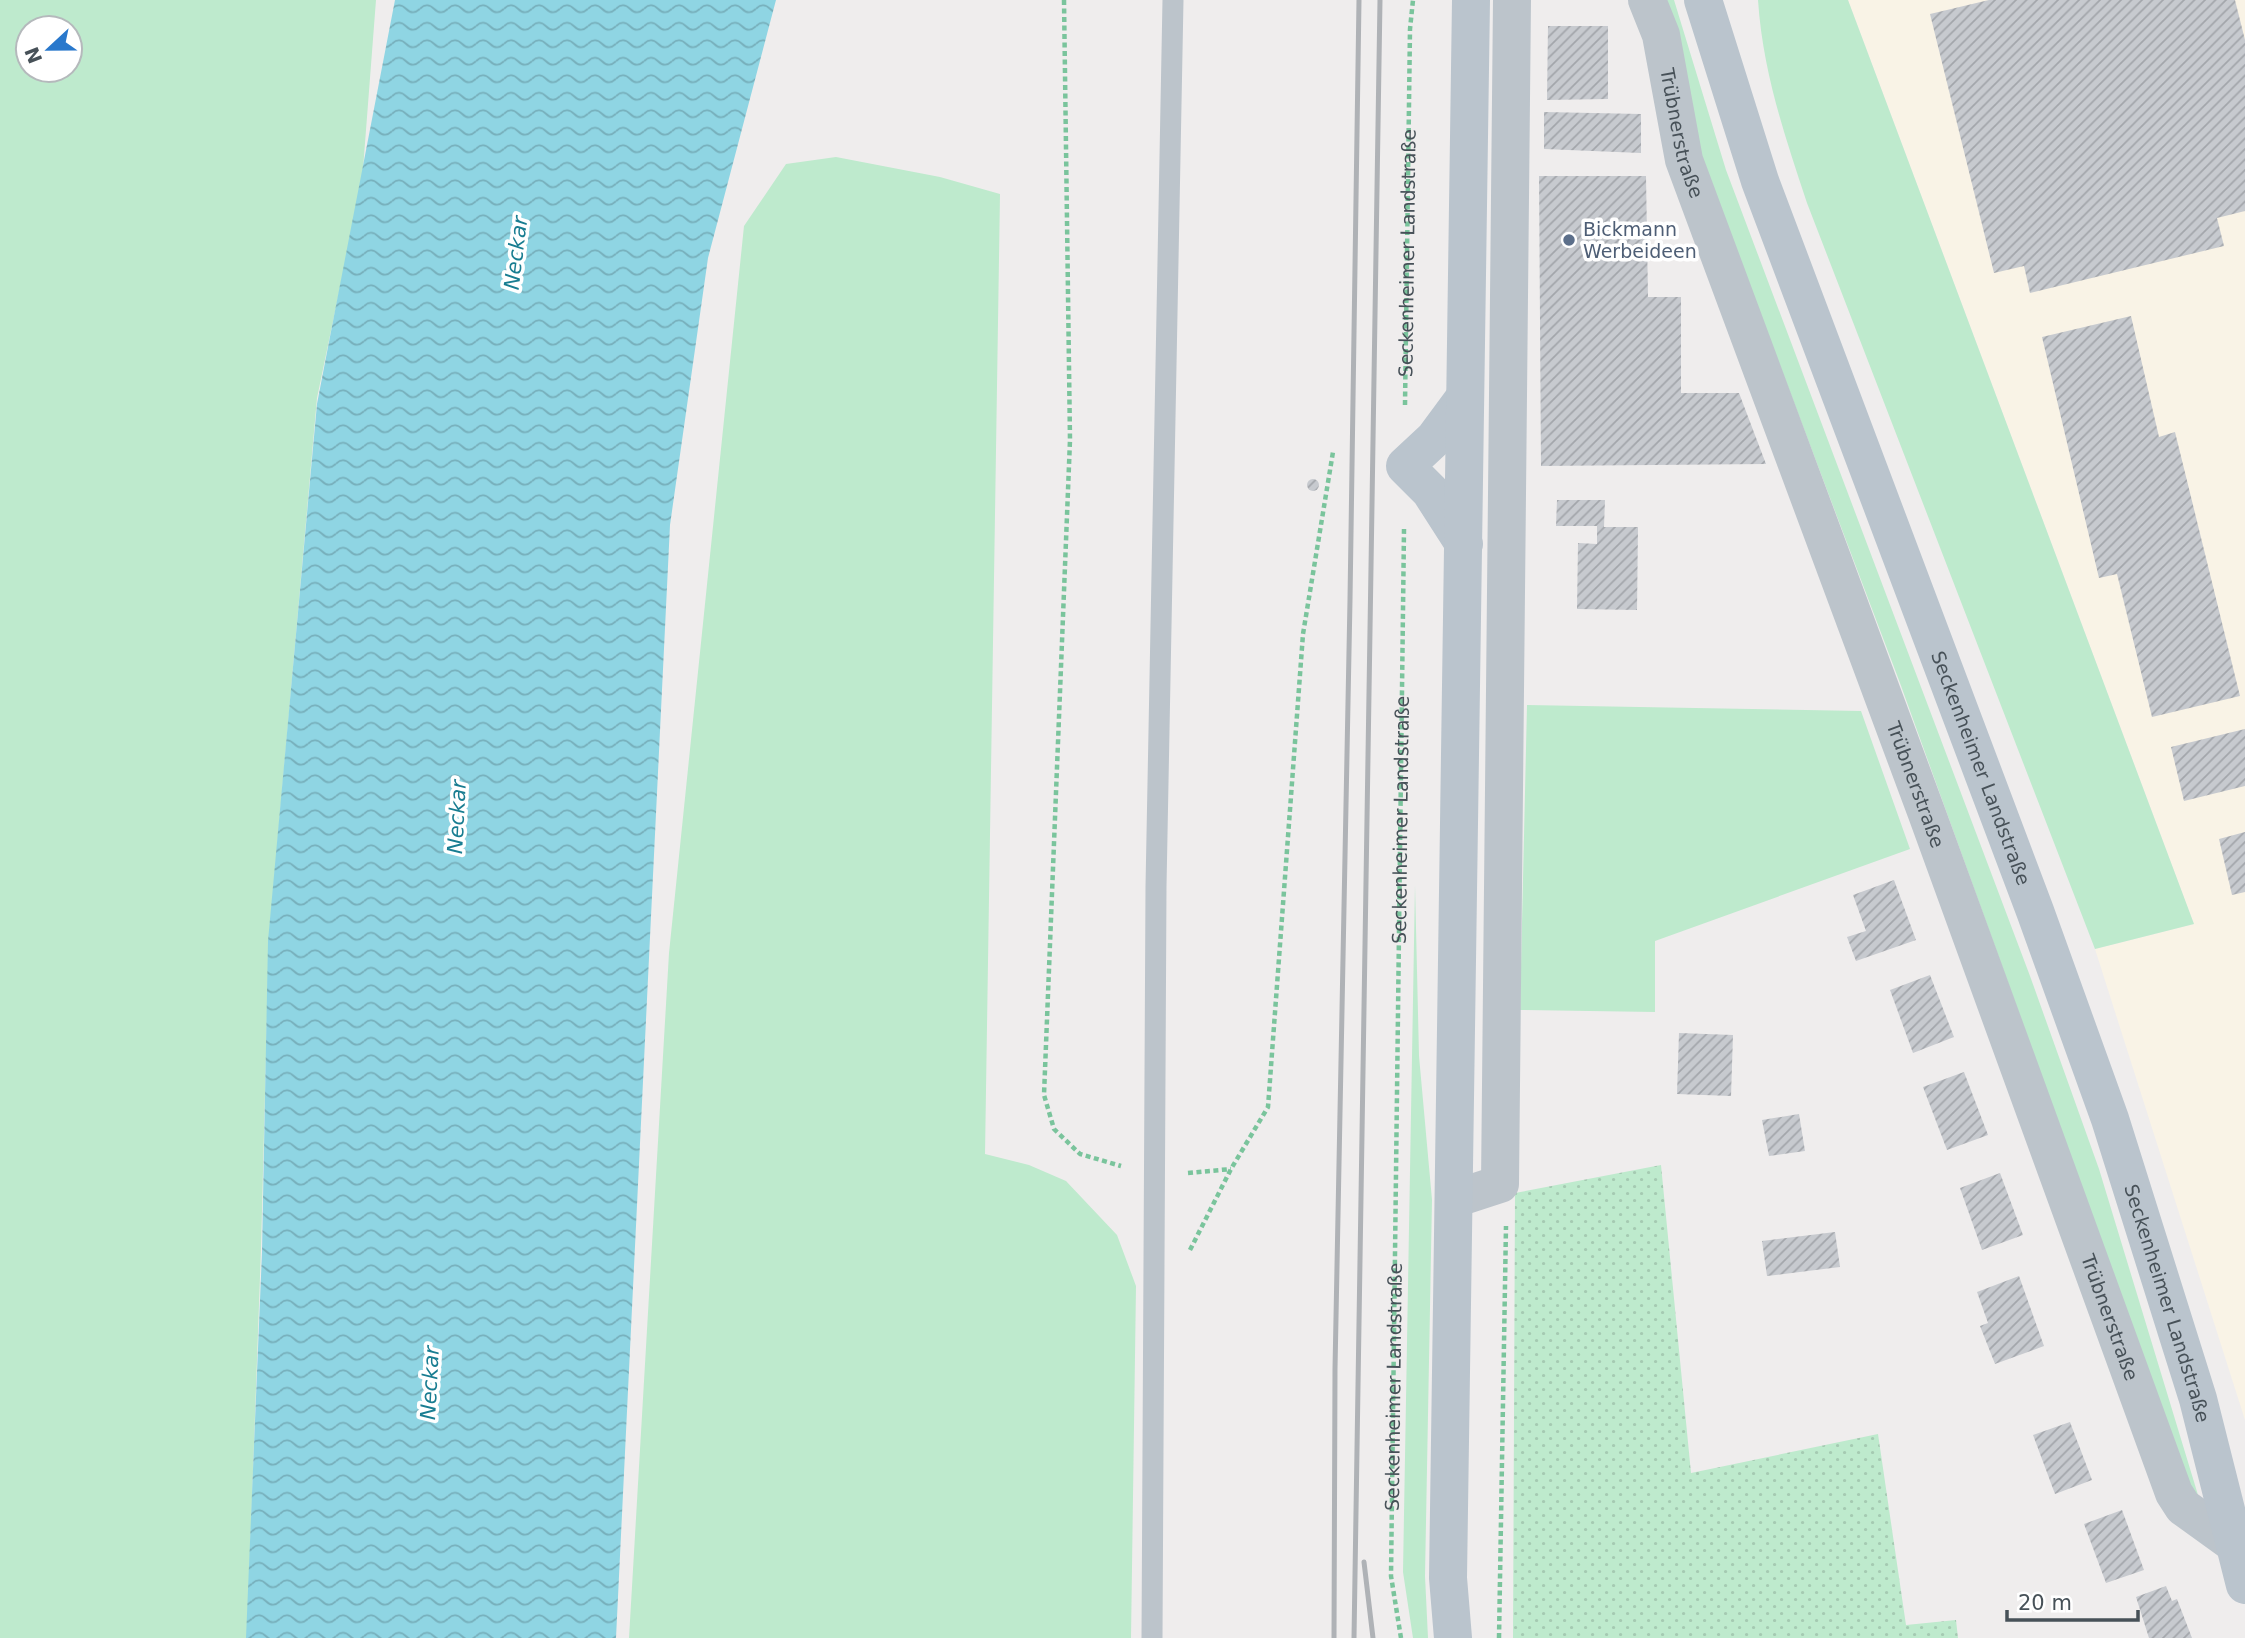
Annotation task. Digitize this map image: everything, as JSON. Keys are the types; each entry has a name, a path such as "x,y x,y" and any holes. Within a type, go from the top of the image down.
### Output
{"main road":[{"path":"1452,1638 1448,1578 1471,0"},
{"name":"Seckenheimer Landstraße","path":"1708,6 1760,181 2035,911 2110,1119 2198,1399 2239,1550 2245,1585"},
{"path":"1464,544 1430,491 1405,466 1434,439 1465,397"}],"street":[{"path":"1454,1199 1500,1184 1512,0"},
{"name":"Trübnerstraße","path":"1647,0 1661,35 1684,160 1922,801 2169,1480 2183,1507 2239,1550"}],"lane":[{"path":"1152,1638 1156,887 1173,0"}],"path":[{"path":"1064,0 1070,440 1044,1095 1054,1129 1080,1154 1153,1175 1230,1169"},
{"name":"Seckenheimer Landstraße","path":"1401,1638 1391,1576 1410,29 1413,0"},
{"path":"1189,1251 1230,1169 1268,1107 1303,634 1333,452"},
{"path":"1499,1638 1506,1214 1500,1184"}],"shaded area":[{"path":"1848,0 2245,0 2245,1420 2095,949 2194,924"}],"green space":[{"path":"0,0 376,0 362,182 317,398 269,938 247,1638 0,1638"},
{"path":"1667,0 1674,0 1726,170 2030,976 2099,1169 2198,1495 2193,1496 1900,683 1703,162"},
{"path":"1758,0 1848,0 2194,924 2095,949 1807,203 1770,78"},
{"path":"836,157 940,177 1000,194 985,1154 1029,1165 1066,1181 1117,1235 1136,1286 1131,1638 629,1638 669,953 744,226 786,164"},
{"path":"1527,705 1861,711 1910,849 1655,941 1655,1012 1520,1010"},
{"path":"1415,885 1419,1056 1432,1200 1425,1576 1428,1638 1413,1638 1403,1572"},
{"path":"1661,1165 1691,1473 1878,1434 1906,1625 1956,1620 1958,1638 1513,1638 1515,1193"}],"water":[{"name":"Neckar","path":"395,0 776,0 708,258 670,525 616,1638 246,1638 262,1252 268,941 317,404"}],"building":[{"path":"1989,0 2235,0 2245,40 2245,211 2217,218 2224,246 2030,293 2024,266 1994,273 1930,14"},
{"path":"1548,26 1608,26 1608,99 1547,100"},
{"path":"1544,112 1641,114 1641,153 1544,149"},
{"path":"1539,176 1646,176 1648,297 1681,297 1681,393 1739,393 1766,464 1541,466"},
{"path":"2131,316 2159,437 2175,432 2240,696 2152,717 2117,574 2099,578 2042,337"},
{"path":"1308,480 1318,480 1318,490 1308,490"},
{"path":"1557,500 1605,500 1604,527 1638,527 1637,610 1577,609 1578,543 1597,544 1597,526 1556,526"},
{"path":"2245,729 2245,786 2184,801 2171,747"},
{"path":"2245,832 2245,892 2232,895 2219,839"},
{"path":"1894,880 1916,940 1856,961 1847,937 1866,931 1853,895"},
{"path":"1930,975 1954,1037 1913,1053 1890,990"},
{"path":"1679,1033 1733,1035 1731,1096 1677,1094"},
{"path":"1964,1072 1988,1135 1947,1150 1923,1087"},
{"path":"1799,1114 1805,1151 1769,1156 1762,1120"},
{"path":"2000,1173 2023,1235 1982,1250 1960,1188"},
{"path":"1835,1232 1840,1267 1767,1276 1762,1241"},
{"path":"2019,1276 2044,1346 1995,1364 1980,1326 1988,1323 1977,1292"},
{"path":"2070,1422 2092,1480 2055,1494 2033,1435"},
{"path":"2122,1510 2144,1570 2106,1583 2084,1524"},
{"path":"2166,1586 2172,1601 2177,1599 2192,1638 2149,1638 2136,1597"}],"railway":[{"path":"1334,1638 1335,1369 1359,0"},
{"path":"1354,1638 1380,0"},
{"path":"1364,1562 1373,1638"}],"place":[{"name":"Bickmann Werbeideen","path":"1569,240"}]}
